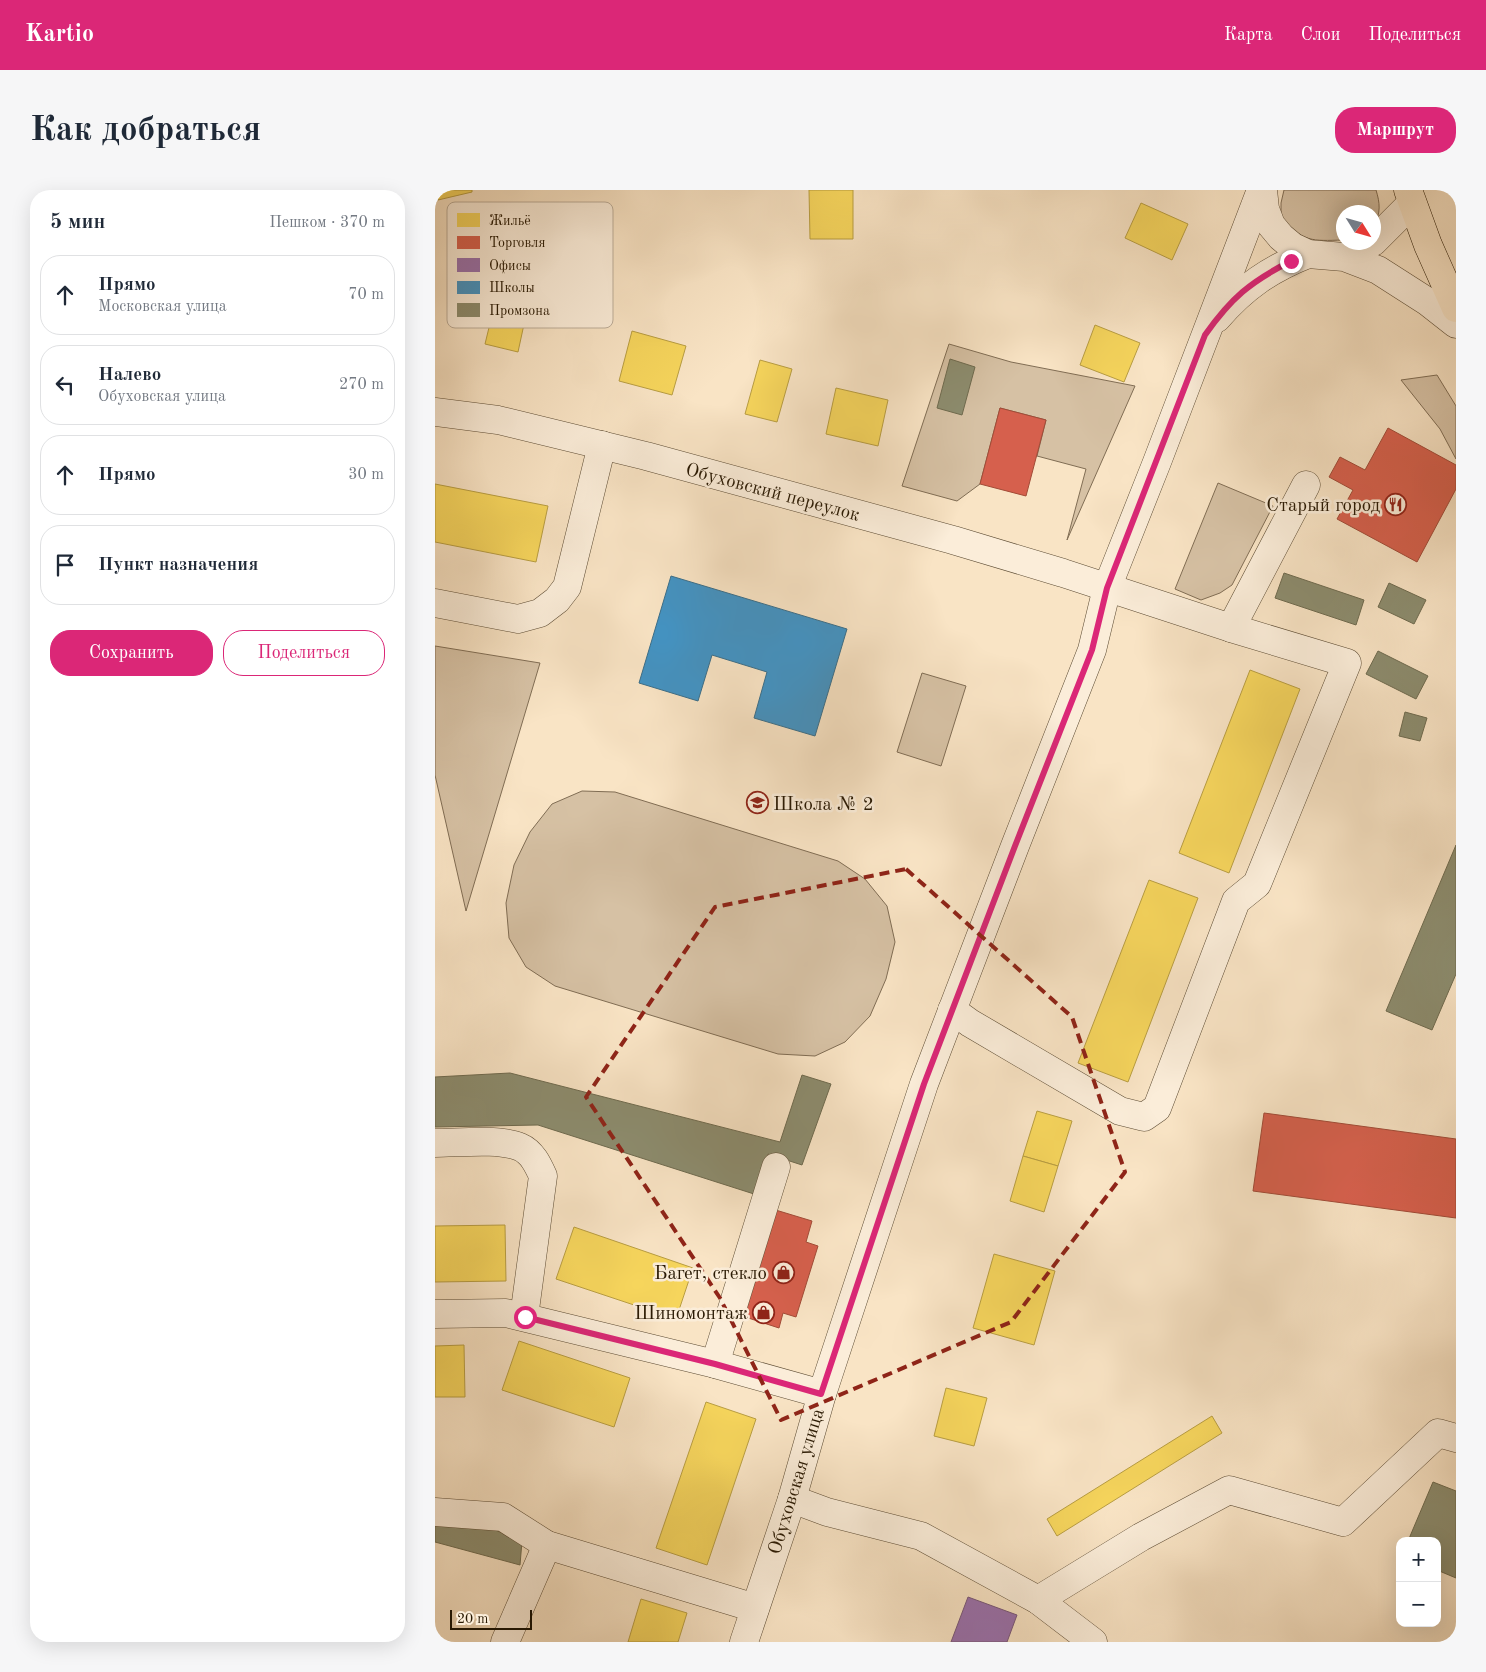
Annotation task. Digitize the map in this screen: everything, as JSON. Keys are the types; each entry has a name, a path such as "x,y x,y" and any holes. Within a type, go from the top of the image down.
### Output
{"main road":[{"path":"1410,197 1456,308"}],"street":[{"path":"1262,190 1265,209 1271,226 1293,247 1308,254 1344,257 1370,266 1391,277 1456,324"},
{"name":"Обуховская улица","path":"744,1642 792,1499 821,1394 924,1084 1092,650 1107,588 1262,190"},
{"path":"1381,232 1410,197"},
{"path":"1344,257 1362,250"},
{"path":"1205,335 1235,298 1253,282 1275,269 1308,254"},
{"name":"Обуховский переулок","path":"435,412 498,420 603,445 953,540 1347,663 1257,884 1236,901 1157,1108 1144,1117 1120,1111 970,1023 952,1010"},
{"path":"435,603 517,619 540,613 557,600 567,587 603,445"},
{"path":"1231,628 1306,485"},
{"path":"435,1143 496,1142 520,1147 536,1160 543,1176 525,1317"},
{"path":"715,1364 777,1167"},
{"path":"435,1314 506,1313 715,1364 821,1394"},
{"path":"1038,1600 1141,1537 1229,1490 1343,1522 1437,1433 1456,1438"},
{"path":"792,1499 827,1512 921,1536 1038,1600 1085,1640"},
{"path":"435,1512 503,1517 547,1545 755,1608"},
{"path":"505,1642 547,1545"}],"highlighted area":[{"path":"906,869 1072,1017 1125,1172 1011,1322 781,1420 720,1298 586,1097 715,907"}],"shaded area":[{"path":"1284,190 1376,190 1379,205 1336,205 1336,240 1316,240 1296,232 1281,219 1281,203"},
{"path":"949,344 1011,362 1135,386 1067,540 1086,469 1037,456 1046,420 1000,408 980,484 957,501 902,486"},
{"path":"1437,375 1456,406 1456,459 1440,429 1401,380"},
{"path":"1218,483 1273,506 1232,585 1220,593 1201,600 1175,589"},
{"path":"435,646 540,663 466,911 435,775"},
{"path":"922,673 966,686 941,766 897,752"},
{"path":"582,791 615,792 838,861 865,879 887,906 895,942 886,979 870,1016 845,1042 815,1056 778,1054 555,986 526,967 509,938 506,903 514,865 530,832 552,804"}],"building: Жильё":[{"path":"436,190 472,190 472,192 438,200"},
{"path":"809,190 853,190 853,239 810,239"},
{"path":"1141,203 1188,224 1172,260 1125,238"},
{"path":"1095,325 1140,343 1124,382 1080,365"},
{"path":"489,328 523,328 518,352 485,344"},
{"path":"632,331 686,346 672,395 619,381"},
{"path":"760,360 792,369 777,422 745,414"},
{"path":"836,388 888,400 878,446 826,434"},
{"path":"435,484 548,506 536,562 435,542"},
{"path":"1250,670 1300,689 1229,873 1179,853"},
{"path":"1149,880 1198,898 1128,1082 1078,1063"},
{"path":"1037,1111 1072,1121 1058,1166 1023,1156"},
{"path":"1023,1156 1058,1166 1044,1212 1010,1201"},
{"path":"505,1225 506,1281 435,1282 435,1226"},
{"path":"574,1227 693,1268 676,1319 556,1279"},
{"path":"994,1254 1055,1271 1034,1345 973,1328"},
{"path":"519,1341 630,1378 614,1427 502,1390"},
{"path":"464,1345 465,1397 435,1397 435,1346"},
{"path":"946,1388 987,1398 974,1446 934,1436"},
{"path":"706,1402 756,1419 707,1565 656,1548"},
{"path":"1212,1416 1222,1433 1057,1536 1047,1519"},
{"path":"641,1599 687,1613 678,1642 628,1642"}],"building: Торговля":[{"path":"1000,408 1046,420 1026,496 980,484"},
{"name":"Старый город","path":"1388,428 1456,465 1456,489 1417,562 1337,519 1353,490 1329,477 1340,457 1365,470"},
{"path":"1264,1113 1456,1139 1456,1218 1253,1191"},
{"path":"769,1208 812,1221 806,1242 818,1246 796,1317 783,1313 779,1328 736,1314"}],"building: Офисы":[{"path":"968,1597 1017,1615 1007,1642 951,1642"}],"building: Школы":[{"path":"671,576 847,629 815,736 754,718 767,672 712,655 698,701 639,683"}],"building: Промзона":[{"path":"950,359 975,367 962,415 937,408"},
{"path":"1284,573 1364,600 1356,625 1275,598"},
{"path":"1389,583 1426,600 1414,624 1378,607"},
{"path":"1378,651 1428,676 1416,699 1366,674"},
{"path":"1405,712 1427,718 1420,741 1399,736"},
{"path":"1456,845 1456,974 1432,1030 1386,1011"},
{"path":"510,1073 780,1142 802,1075 831,1084 802,1165 768,1154 754,1194 538,1125 435,1127 435,1077"},
{"path":"1433,1482 1456,1491 1456,1578 1441,1572 1441,1537 1410,1537"},
{"path":"435,1520 481,1524 522,1541 520,1565 435,1542"}],"place":[{"name":"Старый город","path":"1396,504"},
{"name":"Школа № 2","path":"757,803"},
{"name":"Багет, стекло","path":"783,1272"},
{"name":"Шиномонтаж","path":"764,1312"}],"route":[{"path":"525,1317 715,1364 821,1394 924,1084 1092,650 1107,588 1205,335 1235,298 1253,282 1291,261"}]}
